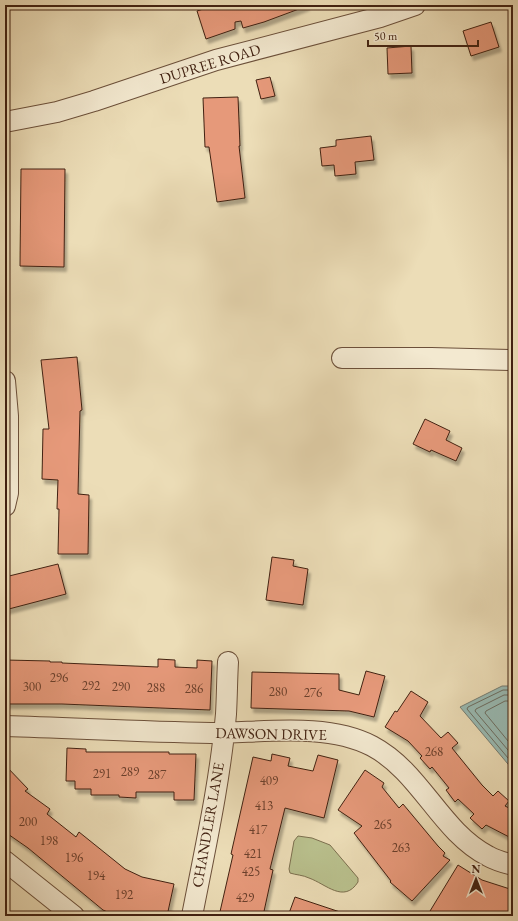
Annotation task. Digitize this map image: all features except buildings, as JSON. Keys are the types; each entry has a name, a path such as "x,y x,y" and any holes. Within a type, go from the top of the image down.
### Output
{"street":[{"name":"DUPREE ROAD","path":"5,122 72,108 366,12 415,5"},
{"path":"342,358 513,360"},
{"path":"5,381 8,416 8,493 5,506"},
{"name":"CHANDLER LANE","path":"192,916 212,812 226,714 228,662"},
{"name":"DAWSON DRIVE","path":"5,726 223,732 304,731 340,735 356,739 384,753 401,766 455,830 466,839 487,855 513,865"},
{"path":"5,861 74,916"}],"green space":[{"path":"298,836 312,838 330,845 358,878 358,882 353,888 347,892 341,892 328,888 307,877 290,873 289,869 294,841"}],"water":[{"path":"502,686 513,686 513,770 460,707"}]}
